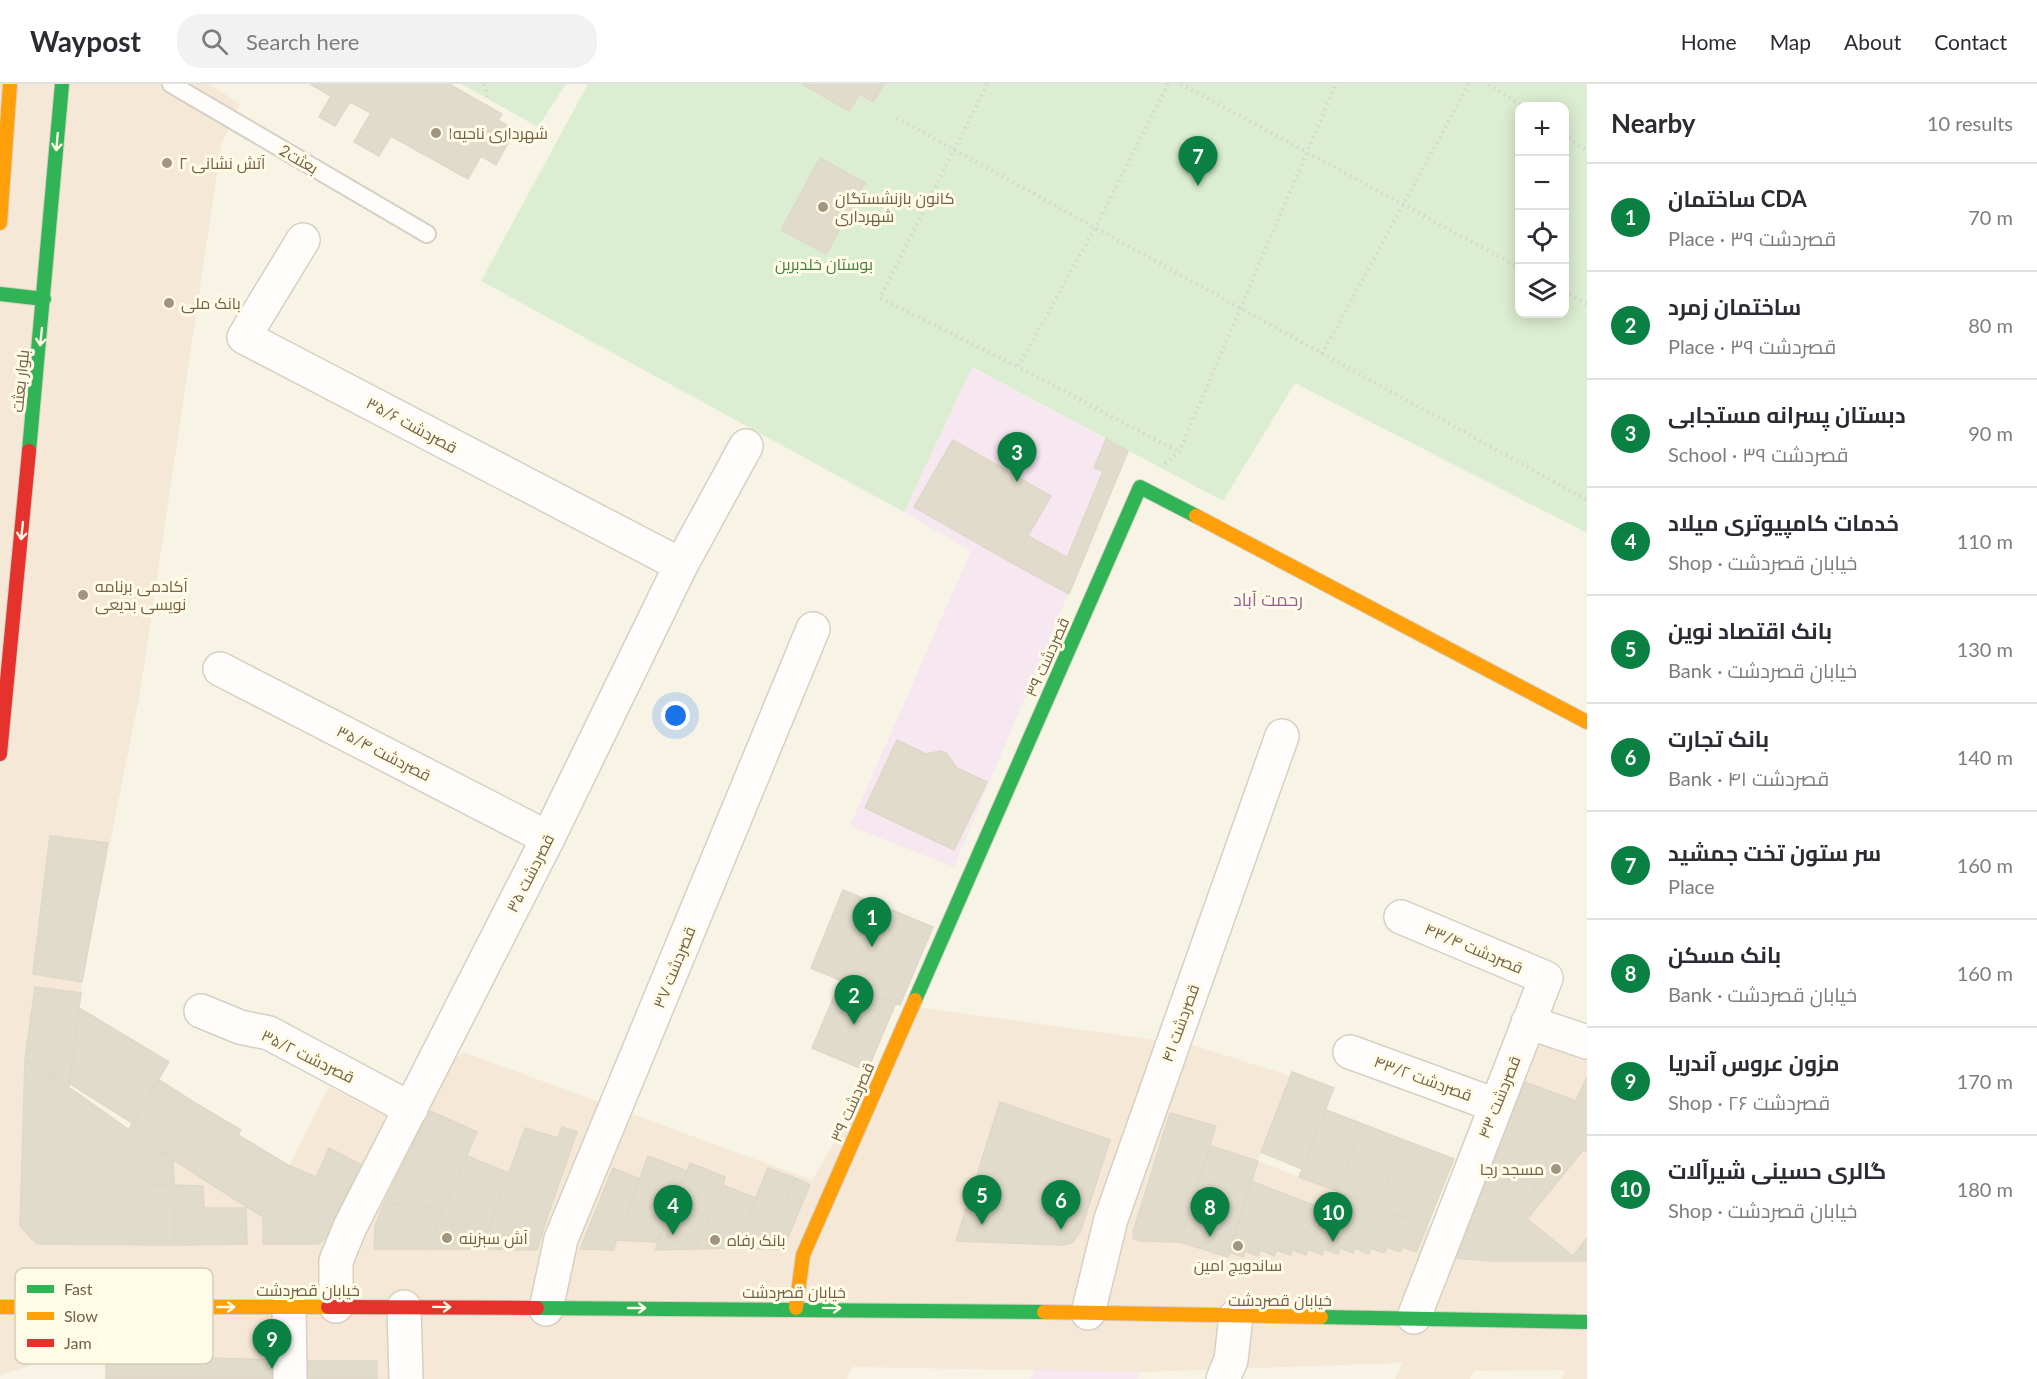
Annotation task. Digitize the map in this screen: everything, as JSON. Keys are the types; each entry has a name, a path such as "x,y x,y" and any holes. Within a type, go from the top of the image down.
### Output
{"main road":[{"path":"0,223 10,84"},
{"name":"بلوار بعثت","path":"0,754 44,299 62,84"},
{"path":"0,294 44,299"},
{"path":"1140,487 1587,723"},
{"name":"قصردشت ۳۹","path":"796,1308 803,1255 1140,487"},
{"name":"خیابان قصردشت","path":"213,1306 796,1308 1236,1317 1414,1317 1587,1322"},
{"name":"خیابان قصردشت","path":"0,1307 15,1307"}],"street":[{"name":"قصردشت ۳۵/۶","path":"303,240 244,338 681,565"},
{"name":"قصردشت ۳۵","path":"336,1306 336,1261 350,1227 548,838 681,565 746,446"},
{"name":"قصردشت ۳۷","path":"546,1309 561,1239 813,629"},
{"name":"قصردشت ۳۵/۴","path":"220,669 548,838"},
{"name":"قصردشت ۴۱","path":"1088,1313 1111,1219 1282,736"},
{"name":"قصردشت ۴۳/۴","path":"1401,917 1546,978"},
{"name":"قصردشت ۴۳","path":"1414,1317 1546,978"},
{"name":"قصردشت ۳۵/۲","path":"201,1011 240,1027 269,1034 411,1109"},
{"path":"1528,1022 1587,1042"},
{"name":"قصردشت ۴۳/۲","path":"1350,1052 1495,1105"},
{"path":"289,1306 290,1379"},
{"path":"404,1307 406,1379"},
{"path":"1223,1379 1232,1360 1236,1317"}],"lane":[{"name":"2بعثت","path":"171,84 427,234"}],"path":[{"path":"484,84 488,99"},
{"path":"987,84 880,298 1018,367 1179,452"},
{"path":"1018,367 1095,228 1168,84"},
{"path":"1181,84 1515,265"},
{"path":"1140,487 1179,452 1336,84"},
{"path":"1322,354 1469,84"},
{"path":"1489,84 1516,102"},
{"path":"897,118 1587,500"},
{"path":"1569,138 1587,151"},
{"path":"1569,295 1587,304"}],"shaded area":[{"path":"0,84 209,84 240,104 221,146 140,693 82,982 69,1087 173,1161 263,1217 329,1087 388,1117 463,1052 812,1180 916,1007 1193,1045 1290,1076 1258,1161 1453,1236 1534,1024 1587,1044 1587,1379 1562,1379 1565,1370 1474,1371 1470,1379 1395,1379 1402,1363 1140,1372 852,1367 847,1379 106,1379 105,1364 213,1364 213,1268 15,1268 15,1364 35,1364 0,1375"},
{"path":"971,367 1128,451 954,867 850,826 971,551 904,512"},
{"path":"1035,1369 1140,1372 1137,1379 1031,1379"}],"green space":[{"path":"461,84 566,84 538,127"},
{"name":"بوستان خلدبرین","path":"588,84 1587,84 1587,533 1295,383 1223,501 972,367 904,512 481,281"}],"building":[{"name":"شهرداری ناحیه۱","path":"310,84 449,84 502,114 498,120 515,130 496,165 481,156 468,179 391,136 379,156 354,142 371,113 350,102 335,126 319,117 331,96"},
{"path":"802,84 884,84 873,102 860,94 849,111"},
{"name":"کانون بازنشستگان شهرداری","path":"820,158 865,183 826,254 781,230"},
{"path":"1106,439 1128,451 1081,565 1067,558 1103,471 1094,468"},
{"path":"953,440 1051,496 1012,563 914,507"},
{"path":"1028,536 1081,565 1069,594 1012,563"},
{"path":"897,740 926,754 940,751 946,753 957,768 987,782 954,850 865,808"},
{"path":"50,836 108,843 82,982 33,974"},
{"path":"843,890 933,927 900,1005 811,968"},
{"path":"841,980 896,1003 867,1071 812,1048"},
{"path":"35,987 81,993 69,1087 25,1060"},
{"path":"79,1008 169,1062 132,1123 69,1083"},
{"path":"25,1060 80,1095 80,1187 174,1185 175,1245 37,1244 20,1226"},
{"path":"1292,1072 1334,1088 1302,1169 1261,1152"},
{"name":"مسجد رجا","path":"1587,1077 1587,1152 1584,1149 1527,1219 1573,1256 1587,1238 1587,1261 1494,1261 1536,1186"},
{"path":"159,1080 197,1104 166,1155 129,1129"},
{"path":"1525,1082 1576,1101 1536,1186 1491,1166"},
{"path":"80,1095 173,1161 174,1185 80,1187"},
{"path":"1000,1102 1110,1140 1081,1230 1072,1243 1063,1245 956,1241"},
{"path":"197,1104 241,1130 209,1183 166,1155"},
{"path":"1326,1110 1363,1124 1337,1191 1299,1177"},
{"path":"430,1111 477,1132 444,1209 384,1203"},
{"path":"1170,1113 1216,1126 1180,1242 1139,1241 1133,1238 1133,1232"},
{"path":"1363,1124 1404,1140 1377,1207 1337,1191"},
{"path":"562,1127 577,1132 548,1215 500,1199 525,1128 558,1138"},
{"path":"238,1135 290,1166 263,1217 209,1183"},
{"path":"1404,1140 1454,1159 1427,1226 1377,1207"},
{"path":"1211,1146 1258,1161 1228,1257 1180,1242"},
{"path":"329,1148 364,1166 327,1237 318,1244 263,1244 263,1217 290,1166 316,1177"},
{"path":"467,1156 509,1173 481,1249 427,1249"},
{"path":"648,1156 687,1171 657,1242 617,1240"},
{"path":"690,1163 725,1177 723,1185 695,1249 655,1250"},
{"path":"1491,1166 1536,1186 1494,1261 1453,1258"},
{"path":"613,1168 640,1179 613,1250 580,1249"},
{"path":"768,1168 795,1178 766,1249 735,1248"},
{"path":"795,1178 810,1185 783,1249 766,1249"},
{"path":"1251,1181 1329,1211 1337,1191 1427,1226 1416,1252 1403,1247 1400,1252 1387,1247 1384,1253 1371,1248 1369,1254 1355,1248 1353,1253 1340,1248 1338,1254 1324,1249 1322,1255 1308,1249 1306,1255 1293,1250 1290,1255 1277,1250 1274,1256 1261,1250 1258,1256 1245,1251 1243,1257 1229,1252"},
{"path":"174,1185 203,1186 204,1208 246,1208 247,1244 175,1245"},
{"path":"723,1185 756,1198 735,1248 695,1249"},
{"path":"500,1199 548,1215 537,1250 481,1249"},
{"path":"384,1203 444,1209 427,1249 374,1249 375,1226"},
{"path":"213,1358 280,1360 280,1379 208,1379 208,1364 213,1364"},
{"path":"302,1361 377,1361 377,1379 302,1379"},
{"path":"106,1364 208,1364 208,1379 106,1379"}],"traffic: fast":[{"path":"29,451 62,84"},
{"path":"0,294 44,299"},
{"path":"915,1000 1140,487 1196,516"},
{"path":"537,1308 1044,1312"},
{"path":"1321,1317 1587,1322"}],"traffic: slow":[{"path":"0,223 10,84"},
{"path":"1196,516 1587,722"},
{"path":"796,1308 803,1255 915,1000"},
{"path":"0,1307 15,1307"},
{"path":"213,1307 328,1307"},
{"path":"1044,1312 1321,1317"}],"traffic: jam":[{"path":"0,754 29,451"},
{"path":"328,1307 537,1308"}],"place":[{"name":"شهرداری ناحیه۱","path":"436,133"},
{"name":"آتش نشانی ۲","path":"167,163"},
{"name":"سر ستون تخت جمشید","path":"1198,186"},
{"name":"کانون بازنشستگان شهرداری","path":"823,207"},
{"name":"بانک ملی","path":"169,303"},
{"name":"دبستان پسرانه مستجابی","path":"1017,482"},
{"name":"آکادمی برنامه نویسی بدیعی","path":"83,595"},
{"name":"ساختمان CDA","path":"872,947"},
{"name":"ساختمان زمرد","path":"854,1025"},
{"name":"مسجد رجا","path":"1556,1169"},
{"name":"بانک اقتصاد نوین","path":"982,1225"},
{"name":"بانک تجارت","path":"1061,1230"},
{"name":"خدمات کامپیوتری میلاد","path":"673,1235"},
{"name":"بانک مسکن","path":"1210,1237"},
{"name":"آش سبزینه","path":"447,1238"},
{"name":"بانک رفاه","path":"715,1240"},
{"name":"گالری حسینی شیرآلات","path":"1333,1242"},
{"name":"ساندویچ امین","path":"1238,1246"},
{"name":"مزون عروس آندریا","path":"272,1369"}],"district":[{"name":"رحمت آباد","path":"1268,600"}]}
